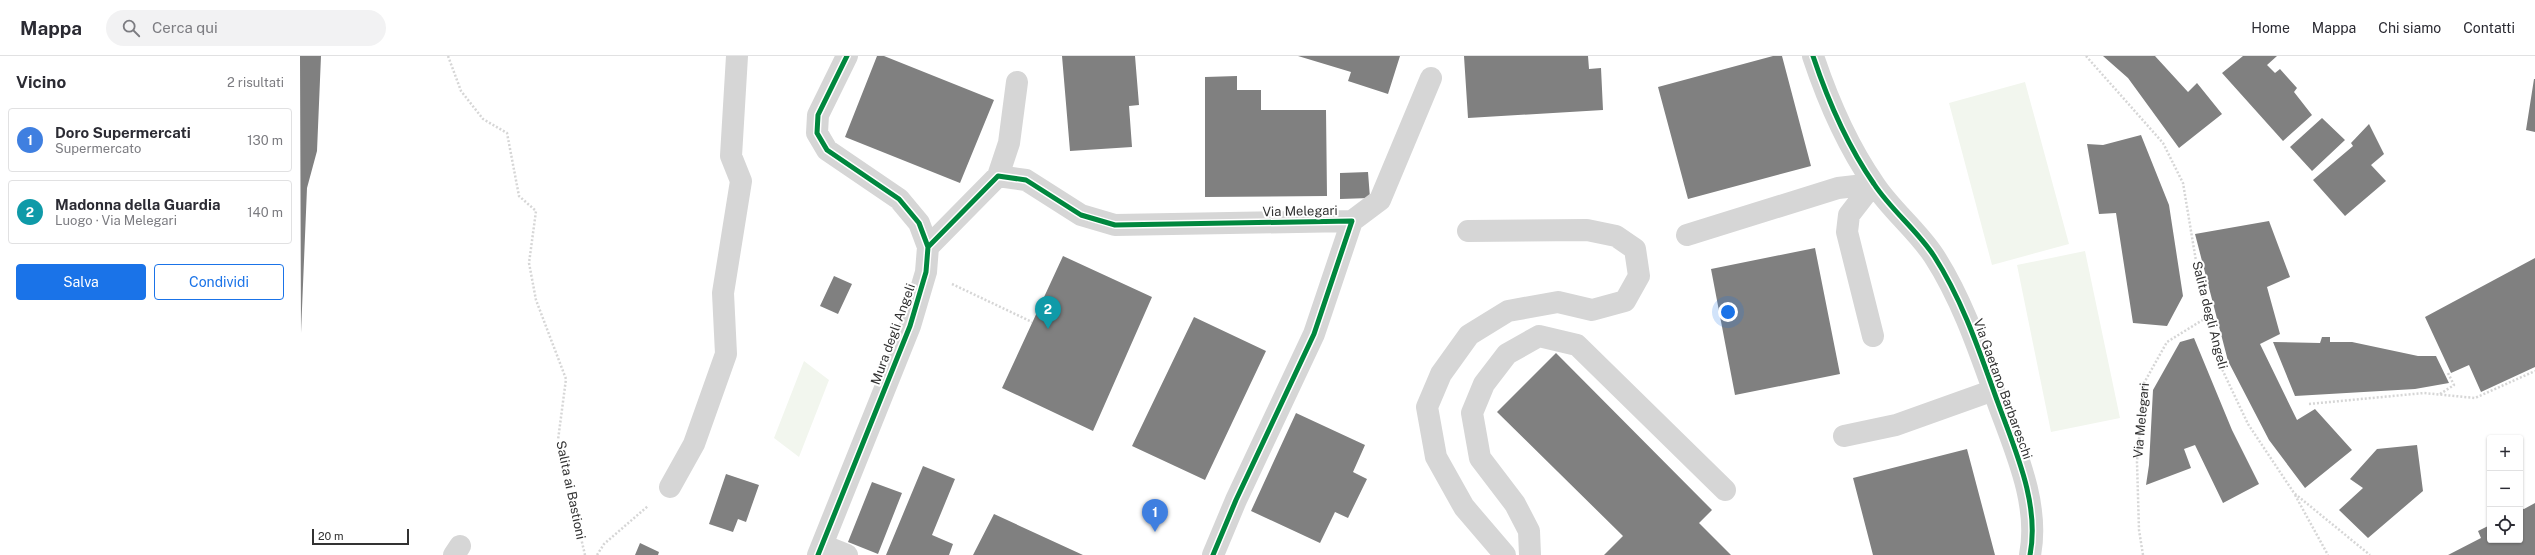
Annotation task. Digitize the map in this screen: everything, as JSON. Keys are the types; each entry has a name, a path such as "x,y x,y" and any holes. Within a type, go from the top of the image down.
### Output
{"street":[{"path":"670,487 694,444 726,354 723,293 741,181 730,156 737,56"},
{"name":"Mura degli Angeli","path":"820,550 910,326 926,272 928,247 919,223 899,199 827,150 817,133 818,115 847,56"},
{"name":"Via Gaetano Barbareschi","path":"1813,56 1827,100 1873,184 1933,256 1956,297 1977,344 2026,486 2032,522 2030,555"},
{"name":"Via Melegari","path":"1213,555 1236,500 1314,334 1352,221 1380,200 1431,78"},
{"path":"928,247 998,176 1009,142 1017,82"},
{"name":"Via Melegari","path":"998,176 1026,180 1081,215 1115,225 1352,221"},
{"path":"1687,235 1838,188 1873,184"},
{"path":"1873,184 1849,215 1847,232 1873,336"},
{"path":"1468,231 1587,230 1616,236 1635,249 1639,276 1625,302 1592,310 1558,302 1508,311 1469,335 1441,374 1427,408 1436,457 1464,507 1505,555"},
{"path":"1530,555 1528,531 1515,504 1480,458 1472,413 1484,384 1507,354 1539,336 1577,345 1725,490"},
{"path":"1844,436 1896,425 1994,390"},
{"path":"820,550 847,555"}],"path":[{"path":"926,272 1032,322"},
{"path":"2309,404 2424,393 2474,398 2535,371"},
{"path":"2439,394 2454,385 2448,373"},
{"path":"597,555 604,544 670,487"},
{"path":"2294,493 2328,555"}],"shaded area":[{"path":"2025,82 2069,244 1992,265 1949,103"},
{"path":"2085,251 2120,418 2051,432 2017,265"},
{"path":"804,361 829,380 799,457 774,438"}],"building":[{"path":"300,56 321,56 317,151 307,188 301,333"},
{"path":"877,56 884,56 994,100 960,183 845,137"},
{"path":"1062,56 1135,56 1139,105 1129,106 1132,147 1070,151"},
{"path":"1298,56 1400,56 1388,94 1348,81 1351,72"},
{"path":"1464,56 1588,56 1589,69 1601,68 1603,110 1468,118"},
{"path":"1773,56 1782,56 1811,166 1688,199 1658,87"},
{"path":"2103,56 2155,56 2188,92 2197,83 2222,114 2179,148 2128,78"},
{"path":"2243,56 2277,56 2267,65 2275,73 2280,69 2297,88 2294,92 2312,115 2283,141 2222,73"},
{"path":"1237,76 1237,90 1261,90 1261,110 1326,110 1327,196 1205,197 1205,77"},
{"path":"2535,79 2535,132 2526,130"},
{"path":"2322,118 2345,140 2312,171 2290,147"},
{"path":"2369,124 2384,154 2371,165 2386,181 2345,216 2313,180 2353,146 2351,143"},
{"path":"2141,135 2169,205 2183,296 2167,326 2133,323 2116,213 2099,214 2087,144 2103,145"},
{"path":"1368,172 1370,198 1340,199 1340,173"},
{"path":"2269,221 2290,277 2267,287 2280,334 2260,344 2297,420 2315,409 2352,450 2305,488 2269,440 2228,361 2195,234"},
{"path":"1815,248 1840,374 1735,395 1711,269"},
{"path":"1063,256 1152,297 1093,431 1002,388"},
{"path":"2535,258 2535,367 2481,392 2469,365 2451,373 2425,317"},
{"path":"834,276 852,284 838,314 820,306"},
{"path":"1194,317 1266,351 1205,480 1132,446"},
{"path":"2322,337 2330,337 2330,342 2352,342 2418,356 2436,356 2449,383 2415,389 2295,396 2273,342 2320,343"},
{"path":"2194,338 2232,430 2259,484 2223,503 2195,445 2184,449 2191,468 2146,485 2149,465 2153,390 2180,342"},
{"path":"1556,353 1712,510 1699,523 1731,555 1604,555 1623,536 1497,412"},
{"path":"1296,413 1365,445 1353,472 1367,479 1348,518 1335,512 1320,543 1251,511"},
{"path":"2417,445 2423,491 2368,538 2339,510 2363,488 2350,479 2377,449"},
{"path":"1967,449 1995,555 1873,555 1853,478"},
{"path":"923,466 955,479 932,535 953,544 949,555 886,555"},
{"path":"726,474 759,485 746,522 738,519 733,532 709,524"},
{"path":"872,482 902,493 878,554 848,542"},
{"path":"2535,503 2535,555 2448,555 2481,538 2478,531 2487,526 2487,543 2523,543 2524,509"},
{"path":"994,514 1083,555 973,555"},
{"path":"640,543 659,552 658,555 635,555"}],"cycle path":[{"path":"818,555 910,326 926,272 928,247 919,223 899,199 827,150 817,133 818,115 847,56"},
{"path":"1813,56 1825,90 1855,154 1888,203 1920,237 1934,256 1954,291 1962,309 2012,439 2024,478 2032,516 2030,555"},
{"path":"928,247 998,176 1026,180 1081,215 1115,225 1352,221 1314,334 1236,500 1213,555"}],"place":[{"name":"Madonna della Guardia","path":"1048,329"},
{"name":"Doro Supermercati","path":"1155,532"}]}
